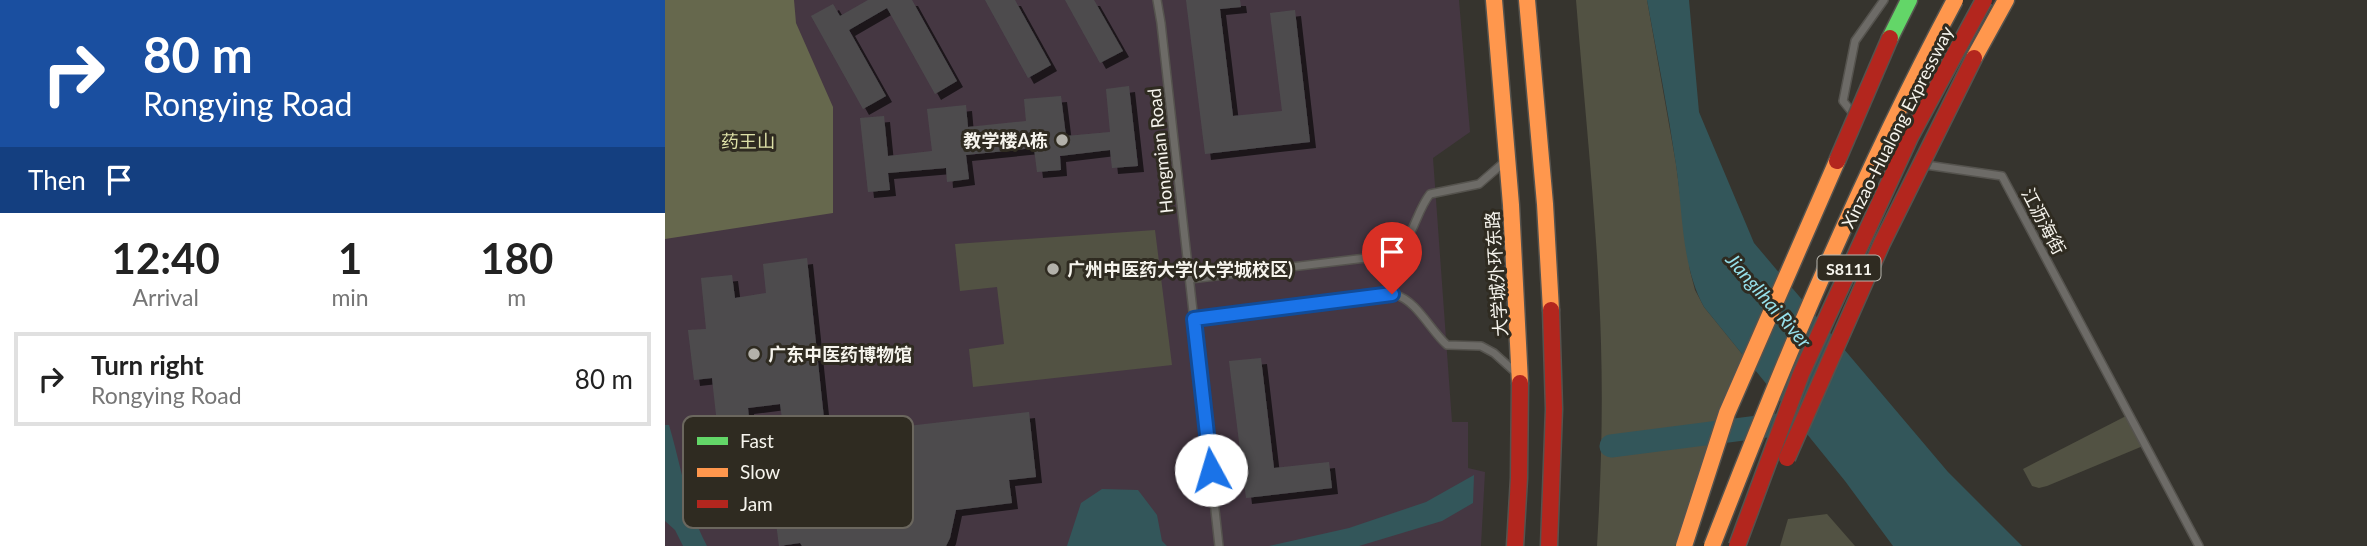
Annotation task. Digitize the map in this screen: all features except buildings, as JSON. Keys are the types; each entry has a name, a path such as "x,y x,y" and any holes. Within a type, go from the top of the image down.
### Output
{"main road":[{"name":"大学城外环东路","path":"1494,0 1517,281 1520,380 1519,486 1515,546"},
{"path":"1527,0 1553,338 1554,433 1549,546"},
{"path":"1684,546 1727,413 1909,0"},
{"name":"Xinzao-Hualong Expressway","path":"1712,546 1819,275 1896,111 1955,0"},
{"name":"Xinzao-Hualong Expressway","path":"1737,546 1812,349 1910,137 1984,0"},
{"path":"1749,546 1856,300 1974,58 2006,0"}],"lane":[{"name":"Hongmian Road","path":"1157,0 1219,546"},
{"path":"1866,130 1843,101 1855,41 1884,0"},
{"name":"江沥海街","path":"1873,140 1888,159 2002,176 2199,546"},
{"path":"1190,279 1391,255 1403,246 1430,194 1479,184 1507,158"},
{"path":"1194,319 1396,295 1413,305 1427,325 1447,345 1474,345 1490,350 1506,362 1520,380"}],"shaded area":[{"name":"广州中医药大学(大学城校区)","path":"665,0 1459,0 1470,132 1433,158 1452,422 1468,422 1468,468 1485,472 1481,546 665,546"}],"green space":[{"name":"药王山","path":"665,0 794,0 796,23 833,107 833,213 665,239"},
{"path":"1576,0 1647,0 1695,290 1704,307 1751,365 1681,546 1597,546 1602,369 1594,215"},
{"path":"1155,230 1172,365 973,387 969,349 1004,344 997,287 960,291 955,244"},
{"path":"2126,416 2143,446 2047,486 2032,486 2023,469"},
{"path":"1827,514 1855,546 1780,546 1788,519"}],"water":[{"name":"Jianglihai River","path":"1647,0 1689,0 1699,112 1754,243 1948,472 2022,546 1893,546 1845,481 1704,307 1696,291 1687,256 1673,144"},
{"path":"665,425 669,425 683,479 683,528 699,528 707,546 683,546 675,530 665,521"},
{"path":"1474,475 1473,503 1442,521 1359,546 1269,546 1349,528 1426,502"},
{"path":"1102,489 1138,490 1157,515 1162,541 1167,546 1067,546 1081,503"}],"waterway":[{"path":"1611,446 1774,425"}],"traffic: fast":[{"path":"1890,38 1909,0"}],"traffic: slow":[{"path":"1494,0 1511,205 1520,383"},
{"path":"1527,0 1545,204 1551,310"},
{"path":"1712,546 1825,269 1887,133 1955,0"},
{"path":"1974,58 2006,0"},
{"path":"1684,546 1727,413 1837,161"}],"traffic: jam":[{"path":"1737,546 1801,374 1910,137 1984,0"},
{"path":"1837,161 1890,38"},
{"path":"1787,458 1882,243 1974,58"},
{"path":"1549,546 1554,409 1551,310"},
{"path":"1515,546 1520,383"}],"place":[{"name":"教学楼A栋","path":"1062,140"},
{"name":"广州中医药大学(大学城校区)","path":"1053,269"},
{"name":"广东中医药博物馆","path":"754,354"}],"route":[{"path":"1211,470 1194,319 1392,294"}]}
